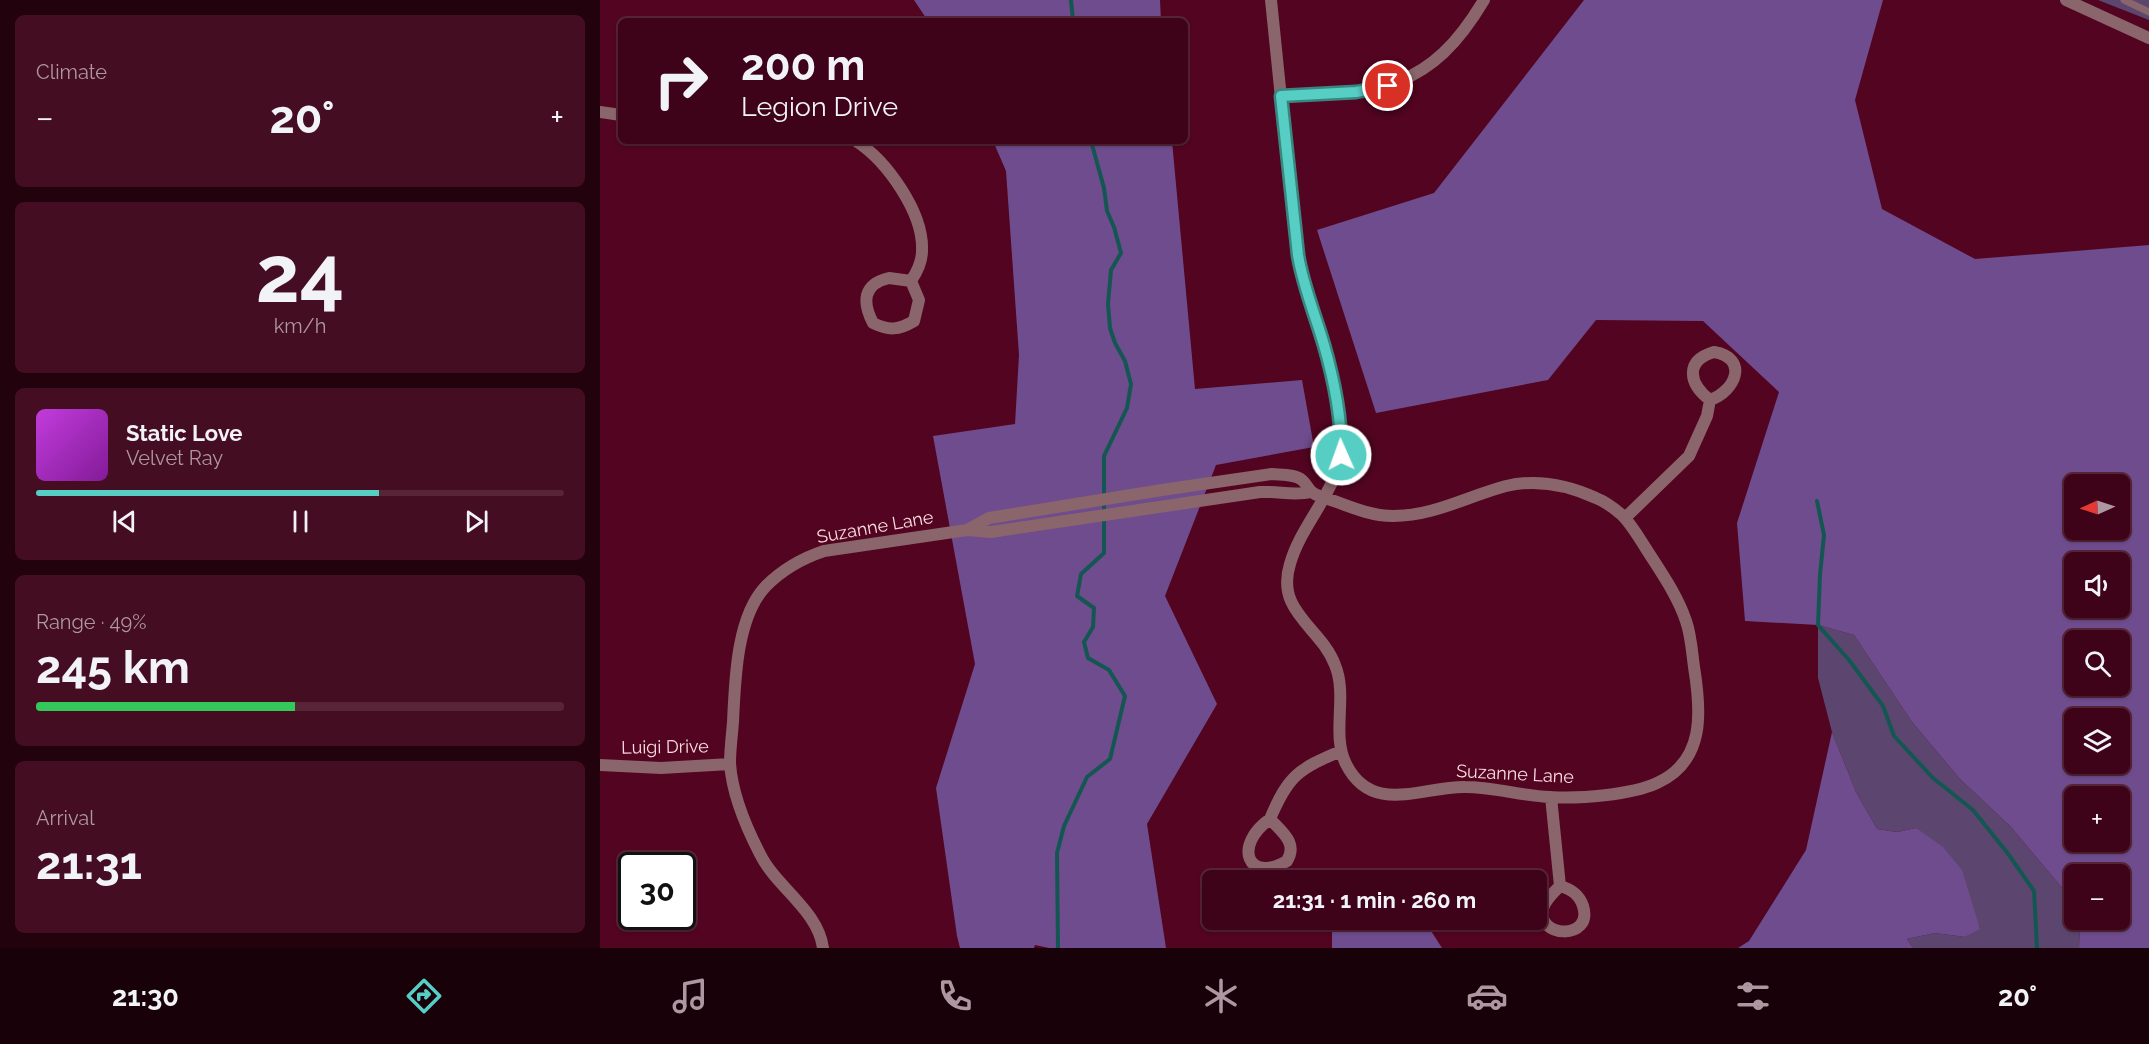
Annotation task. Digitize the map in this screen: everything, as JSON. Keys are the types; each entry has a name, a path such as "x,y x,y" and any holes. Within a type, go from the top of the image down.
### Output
{"street":[{"path":"1271,0 1299,266 1324,345 1338,404 1341,438 1338,471 1324,497"},
{"path":"1281,96 1356,92 1407,79 1430,65 1452,45 1469,25 1484,0"},
{"path":"2066,0 2148,35"},
{"path":"600,112 618,115"},
{"path":"860,144 888,170 913,211 923,249 918,270 911,281"},
{"path":"889,278 911,281 919,300 914,321 893,329 873,323 866,304 872,285 889,278"},
{"path":"1625,518 1689,456 1707,416 1710,400"},
{"name":"Suzanne Lane","path":"967,530 989,518 1272,474 1301,478 1312,492 1324,497 1376,515 1396,516 1426,512 1508,486 1539,483 1560,485 1611,506 1625,518 1673,589 1688,624 1699,701 1699,724 1695,742 1687,756 1674,772 1658,782 1638,789 1605,794 1551,797 1461,786 1395,796 1383,795 1361,783 1352,774 1341,751 1341,690 1334,661 1326,647 1296,612 1288,595 1286,582 1290,563 1300,539 1324,497"},
{"name":"Suzanne Lane","path":"823,948 811,919 761,858 738,802 730,764 738,653 754,603 765,587 807,557 824,551 967,530 991,532 1260,492 1284,493 1294,496 1312,492"},
{"path":"1270,819 1280,796 1294,776 1312,763 1341,751"},
{"name":"Luigi Drive","path":"600,765 661,768 730,764"},
{"path":"1551,797 1560,886"}],"lane":[{"path":"2128,1 2149,12"}],"shaded area":[{"path":"914,0 1160,0 1161,18 926,18"},
{"path":"1584,0 1883,0 1855,100 1882,209 1975,259 2149,245 2149,948 2079,948 2080,930 2130,930 2130,864 2064,864 2064,890 2011,827 1960,779 1912,722 1854,635 1818,625 1745,621 1737,523 1779,392 1703,321 1596,320 1548,380 1376,413 1317,230 1434,193"},
{"path":"2098,0 2149,0 2149,20"},
{"path":"994,144 1172,144 1195,389 1302,380 1314,447 1216,465 1165,596 1217,704 1147,824 1166,948 1049,948 1035,945 1034,948 960,948 957,936 936,788 975,664 933,436 1015,424 1019,355 1006,171"},
{"path":"1818,625 1854,635 1912,722 1960,779 2011,827 2064,890 2064,930 2080,930 2079,948 1913,948 1907,939 1935,933 1965,937 1980,928 1916,828 1897,832 1877,829 1856,792 1832,732 1818,678"},
{"path":"1832,732 1856,792 1877,829 1897,832 1916,828 1943,847 1962,870 1980,929 1965,937 1935,933 1907,939 1913,948 1738,948 1749,941 1806,850"},
{"path":"1332,930 1430,930 1442,948 1332,948"}],"waterway":[{"path":"1071,0 1073,18"},
{"path":"1058,948 1057,853 1064,826 1087,777 1110,759 1125,696 1109,670 1088,658 1084,642 1093,627 1094,608 1077,596 1081,574 1104,553 1104,456 1127,408 1131,384 1125,361 1110,328 1108,304 1111,270 1121,253 1107,211 1104,188 1092,144"},
{"path":"1817,501 1824,535 1818,625 1849,660 1883,706 1894,736 1933,778 1973,810 2034,891 2037,948"}],"route":[{"path":"1341,455 1338,404 1324,345 1302,278 1298,255 1281,96 1326,95 1388,86"}]}
